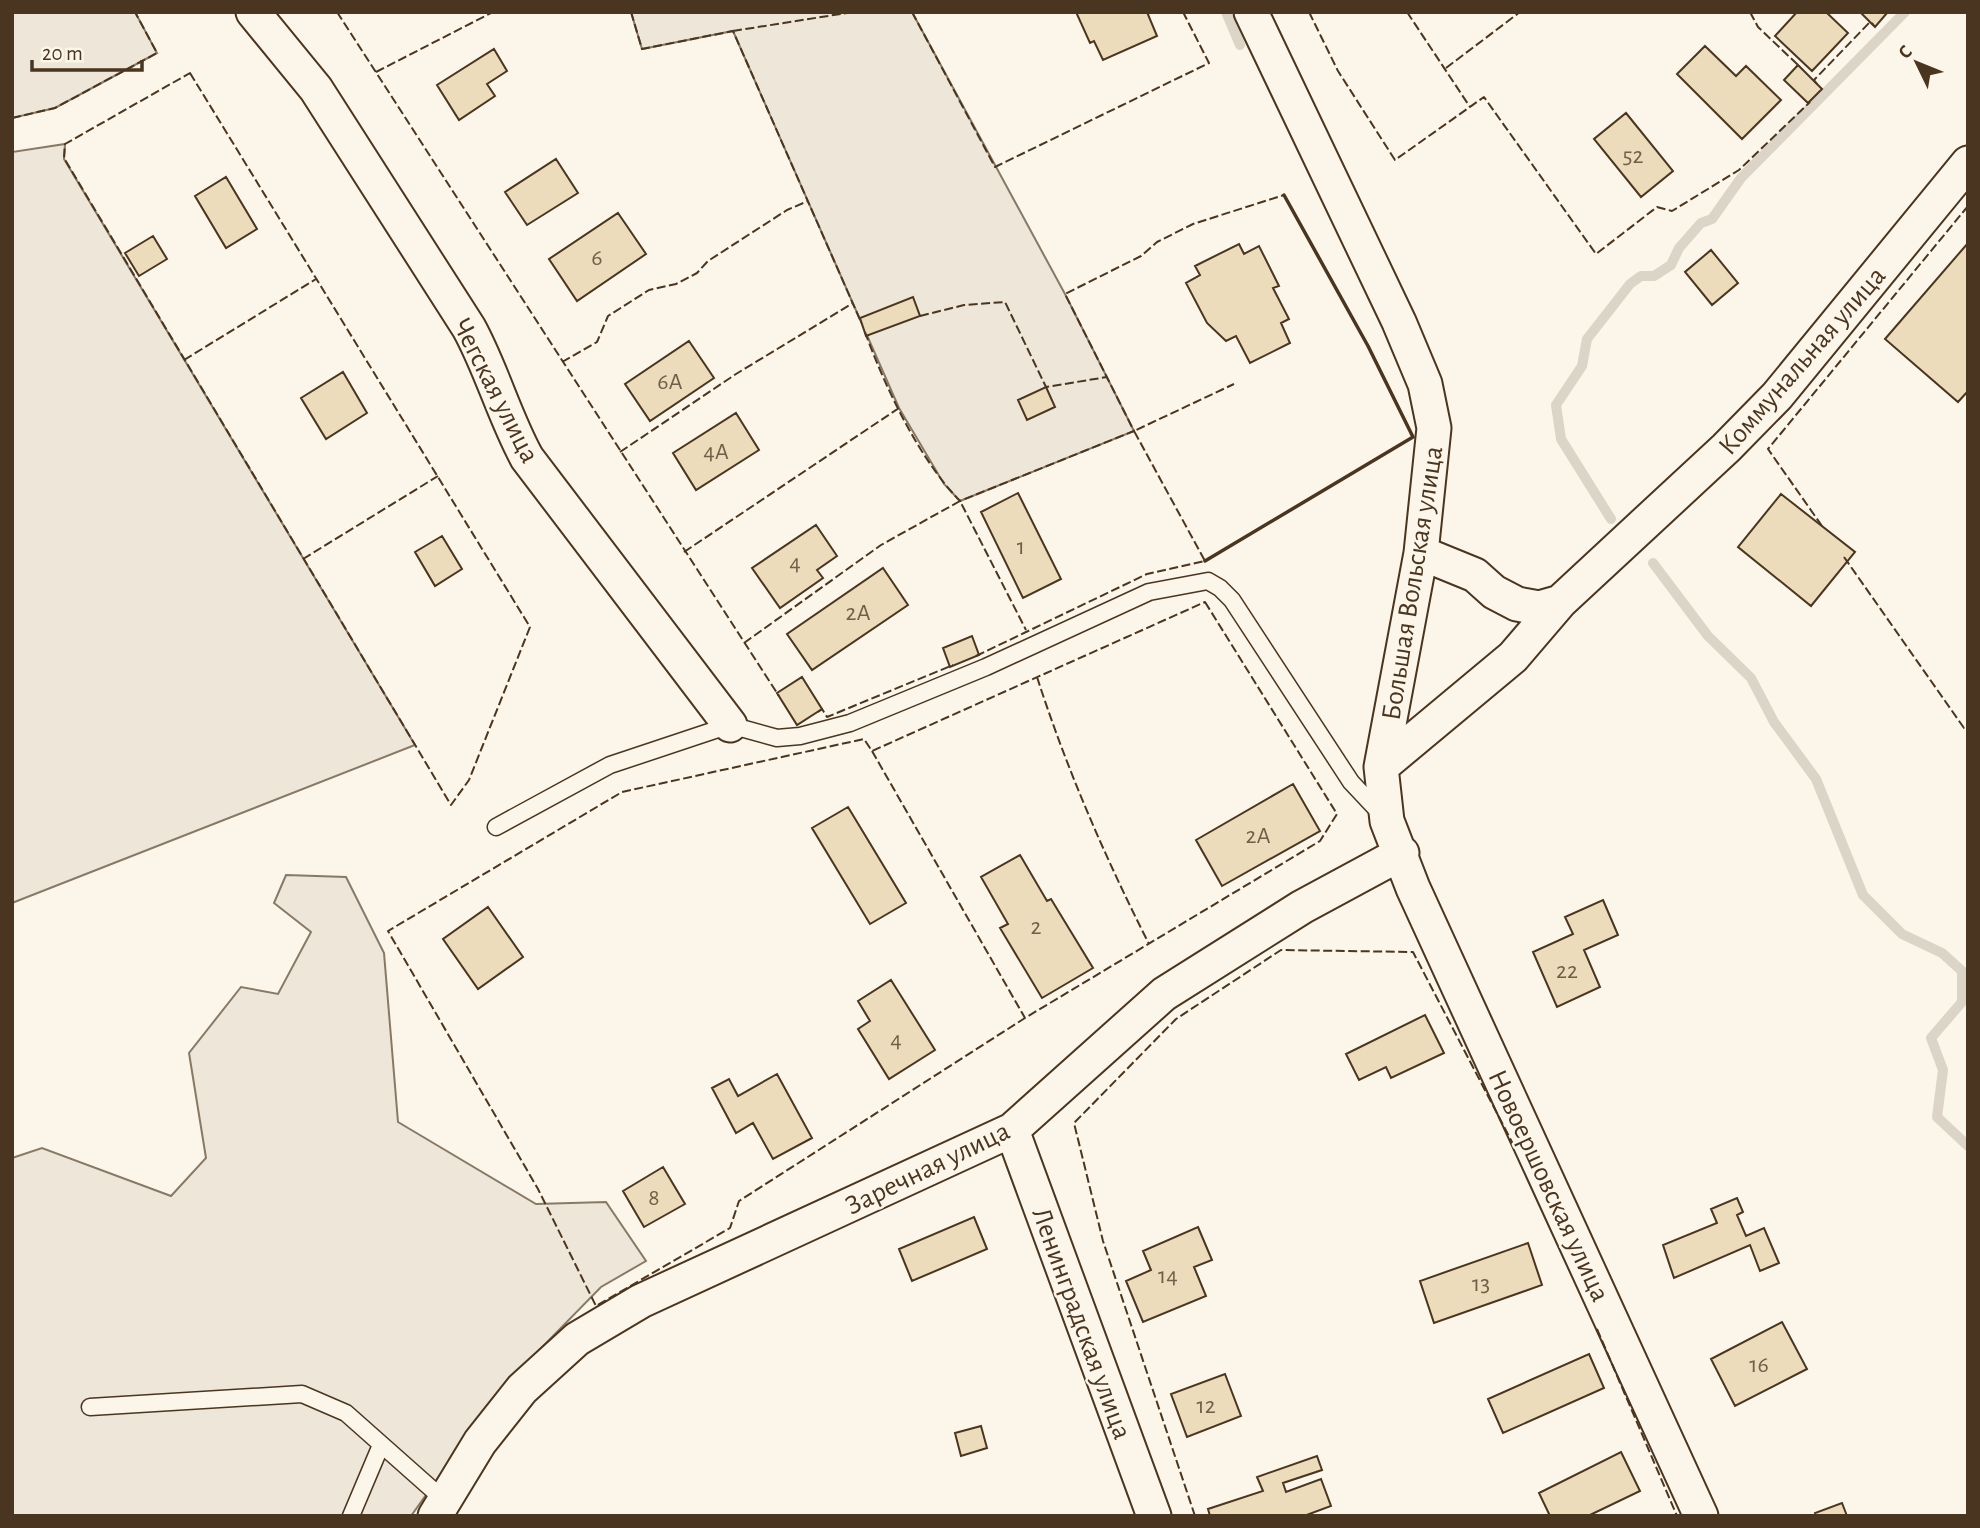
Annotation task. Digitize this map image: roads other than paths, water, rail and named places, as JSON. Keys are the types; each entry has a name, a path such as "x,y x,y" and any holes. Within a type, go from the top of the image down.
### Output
{"street":[{"name":"Чегская улица","path":"253,12 316,89 469,328 485,357 514,434 527,458 730,725"},
{"name":"Большая Вольская улица","path":"1251,12 1425,384 1434,428 1422,553 1381,766 1387,821 1402,853"},
{"name":"Коммунальная улица","path":"1381,766 1513,657 1560,602 1726,448 1777,396 1968,163"},
{"path":"1422,553 1475,575 1494,592 1517,604 1539,608 1560,602"},
{"name":"Заречная улица","path":"439,1507 480,1442 522,1389 577,1339 641,1301 1012,1130 1164,994 1302,907 1402,853"},
{"name":"Новоершовская улица","path":"1402,853 1413,888 1701,1516"},
{"name":"Ленинградская улица","path":"1012,1130 1154,1516"}],"lane":[{"path":"496,827 610,765 730,725 777,738 800,736 850,723 962,678 1149,592 1208,581 1232,600 1351,782 1387,821"},
{"path":"90,1407 302,1394 346,1413 381,1445 439,1507"},
{"path":"351,1516 381,1445"}],"waterway":[{"path":"1226,12 1240,45"},
{"path":"1611,519 1561,439 1556,405 1582,366 1587,339 1630,284 1641,276 1654,276 1671,265 1679,248 1701,223 1712,219 1741,178 1905,12"},
{"path":"1653,563 1708,636 1751,678 1774,722 1816,779 1863,895 1902,934 1942,953 1962,971 1962,1002 1931,1038 1943,1070 1937,1117 1968,1146"}]}
